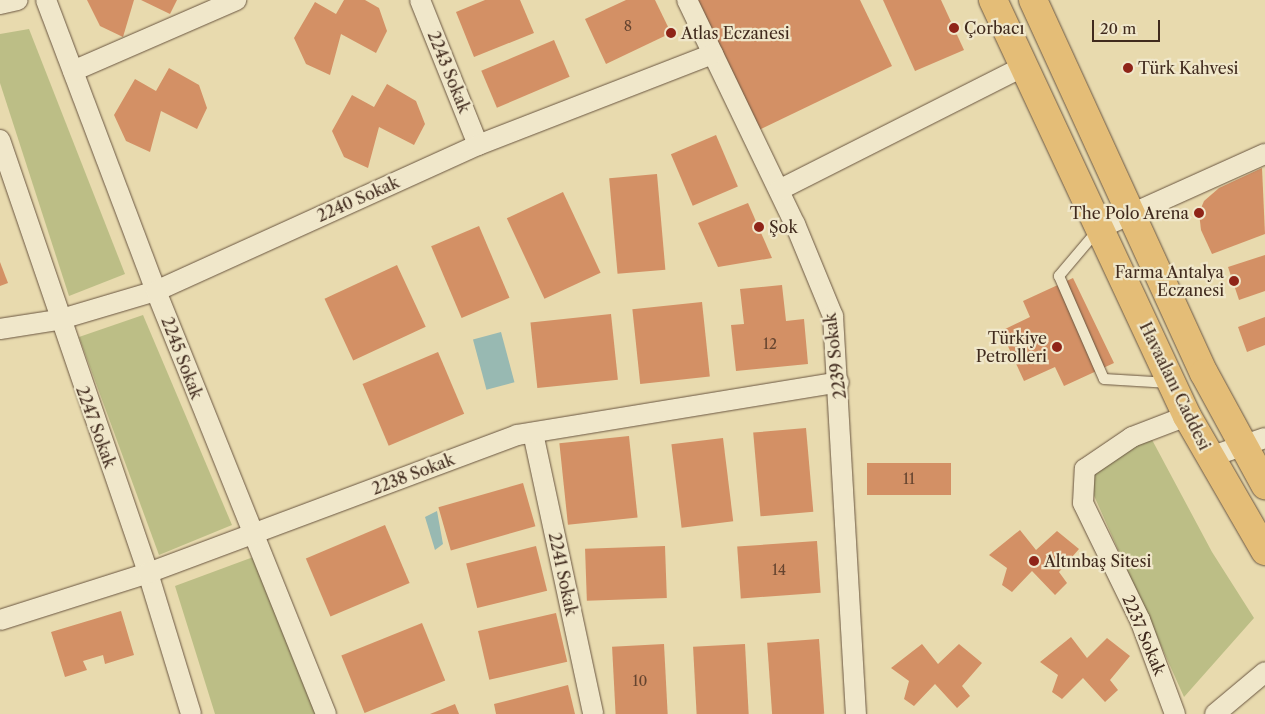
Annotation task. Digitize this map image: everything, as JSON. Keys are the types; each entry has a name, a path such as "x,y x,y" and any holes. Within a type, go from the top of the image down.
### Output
{"main road":[{"name":"Havaalanı Caddesi","path":"993,0 1187,416 1265,551"},
{"name":"Havaalanı Caddesi","path":"1033,0 1129,214 1253,441 1265,485"}],"street":[{"path":"0,4 18,0"},
{"name":"2245 Sokak","path":"46,0 251,535 326,714"},
{"path":"74,72 236,0"},
{"name":"2243 Sokak","path":"420,0 478,144"},
{"name":"2239 Sokak","path":"687,0 779,190 833,316 839,382 856,714"},
{"name":"2240 Sokak","path":"0,329 58,320 156,291 478,144 713,54"},
{"path":"779,190 1023,67"},
{"name":"2247 Sokak","path":"0,140 58,320 148,574 191,714"},
{"path":"1100,228 1265,154"},
{"name":"2238 Sokak","path":"0,620 148,574 517,435 839,382"},
{"name":"2237 Sokak","path":"1175,714 1140,620 1083,503 1085,469 1132,437 1187,416"},
{"name":"2241 Sokak","path":"533,433 593,714"},
{"path":"1210,456 1253,441"},
{"path":"1215,714 1265,672"}],"lane":[{"path":"1100,228 1059,276 1104,379 1172,383"}],"green space":[{"path":"29,29 125,274 69,296 0,83 0,34"},
{"path":"143,315 232,525 159,555 79,337"},
{"path":"1150,436 1212,552 1254,618 1184,697 1091,489 1093,470"},
{"path":"256,556 321,714 215,714 175,586"}],"water":[{"path":"501,332 514,382 486,390 473,340"},
{"path":"437,511 443,544 435,550 425,517"}],"building":[{"path":"87,0 134,0 123,37 100,26"},
{"path":"141,0 177,0 170,14"},
{"path":"344,0 365,0 379,8 387,31 376,53 341,34 330,75 306,64 294,38 315,2 336,14"},
{"path":"485,0 520,0 534,33 474,57 456,12"},
{"path":"626,0 655,0 671,33 606,64 585,19"},
{"path":"697,0 860,0 892,66 759,130"},
{"path":"883,0 941,0 964,50 915,71"},
{"path":"554,40 570,77 497,108 481,71"},
{"path":"169,68 199,85 207,108 197,129 161,111 150,152 126,141 114,115 135,79 156,91"},
{"path":"387,84 416,101 425,124 414,145 379,127 368,168 344,157 332,131 352,95 374,107"},
{"path":"716,135 738,187 693,206 671,154"},
{"path":"1262,168 1265,234 1212,254 1201,230 1199,213 1204,201 1219,188"},
{"path":"657,174 665,270 618,274 609,178"},
{"path":"563,192 601,273 544,299 507,218"},
{"path":"748,203 772,258 718,267 698,223"},
{"path":"479,226 509,298 462,318 431,246"},
{"path":"1265,255 1265,291 1239,300 1228,267"},
{"path":"0,262 8,283 0,286"},
{"path":"397,265 426,327 353,360 324,299"},
{"name":"Türkiye Petrolleri","path":"1073,278 1114,363 1064,386 1055,367 1024,381 1001,331 1030,317 1023,301"},
{"path":"782,285 786,321 804,319 808,364 736,371 731,325 744,324 740,289"},
{"path":"702,302 710,377 640,384 632,309"},
{"path":"611,314 618,380 537,388 530,322"},
{"path":"1265,317 1265,345 1247,352 1238,327"},
{"path":"438,352 464,414 389,446 363,384"},
{"path":"806,428 813,512 761,516 753,433"},
{"path":"629,436 638,518 568,525 559,443"},
{"path":"723,438 733,521 682,528 671,444"},
{"path":"867,463 951,463 951,495 867,495"},
{"path":"523,483 535,526 451,551 438,507"},
{"path":"385,525 410,583 330,617 306,559"},
{"name":"Altınbaş Sitesi","path":"1020,530 1036,550 1057,531 1079,549 1059,572 1067,583 1055,595 1032,571 1012,592 1002,585 1007,568 989,555"},
{"path":"817,541 821,593 741,598 737,547"},
{"path":"536,546 547,591 477,608 466,563"},
{"path":"665,546 667,598 587,601 585,549"},
{"path":"121,611 134,655 105,664 103,655 83,661 87,670 65,677 51,632"},
{"path":"556,613 567,662 489,680 478,631"},
{"path":"422,623 445,680 365,713 341,656"},
{"path":"1071,637 1087,658 1107,638 1130,656 1110,680 1118,690 1105,702 1083,678 1062,699 1052,692 1058,675 1040,662"},
{"path":"819,639 824,714 772,714 767,643"},
{"path":"664,644 668,714 616,714 612,647"},
{"path":"745,644 749,714 697,714 693,647"},
{"path":"922,644 938,664 959,644 982,663 962,686 970,696 957,708 935,684 914,706 904,699 909,681 891,668"},
{"path":"568,685 575,714 496,714 494,704"},
{"path":"455,704 459,714 430,714"}],"place":[{"name":"Çorbacı","path":"954,28"},
{"name":"Atlas Eczanesi","path":"671,33"},
{"name":"Türk Kahvesi","path":"1128,68"},
{"name":"The Polo Arena","path":"1199,213"},
{"name":"Şok","path":"759,227"},
{"name":"Farma Antalya Eczanesi","path":"1234,281"},
{"name":"Türkiye Petrolleri","path":"1057,347"},
{"name":"Altınbaş Sitesi","path":"1034,561"}]}
